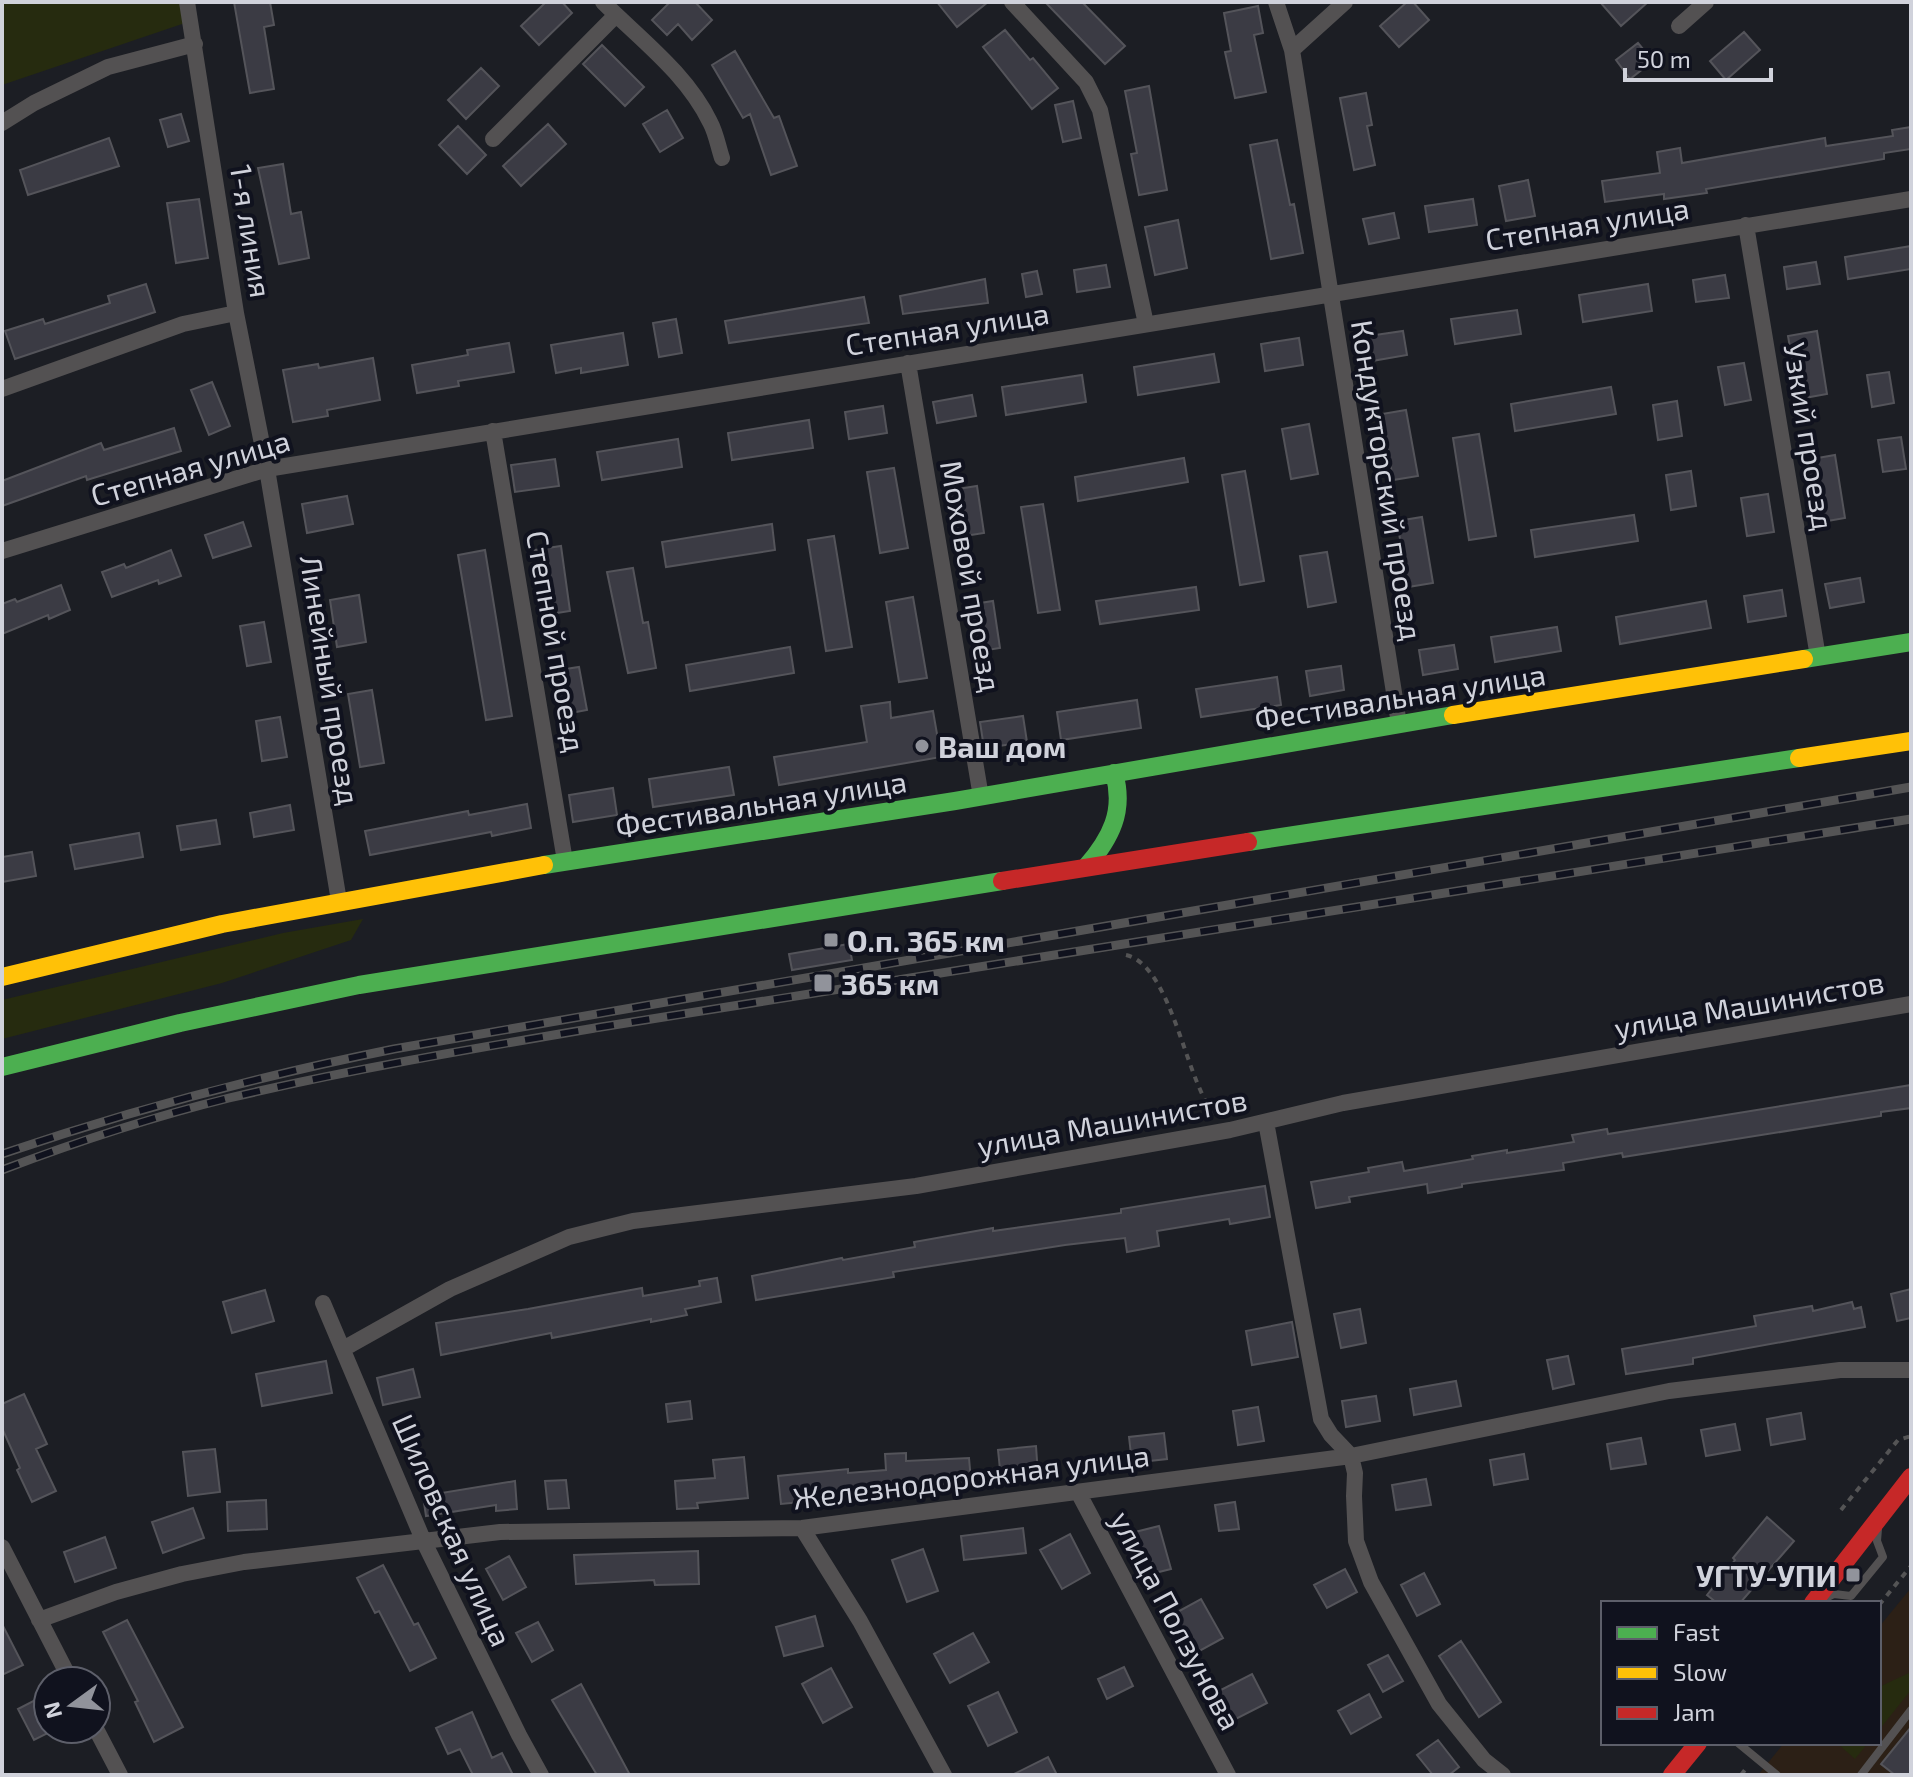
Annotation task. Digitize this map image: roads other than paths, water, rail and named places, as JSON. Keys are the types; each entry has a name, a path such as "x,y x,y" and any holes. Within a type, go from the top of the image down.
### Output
{"main road":[{"name":"Фестивальная улица","path":"2,977 138,942 339,901 565,861 981,797 1399,724 1911,642"},
{"path":"2,1067 266,1002 1086,867 1911,741"},
{"path":"1086,867 1103,848 1115,826 1120,803 1114,773"},
{"path":"1816,1601 1911,1477"},
{"path":"1672,1775 1696,1745"}],"street":[{"name":"1-я линия","path":"187,2 236,313 267,469"},
{"path":"603,2 665,61 694,94 712,125 722,158"},
{"path":"1012,2 1086,82 1095,96 1146,324"},
{"name":"Кондукторский проезд","path":"1276,2 1292,50 1399,724"},
{"path":"1292,50 1345,2"},
{"path":"1679,26 1706,2"},
{"path":"493,139 616,15"},
{"path":"2,123 34,103 108,67 195,44"},
{"name":"Степная улица","path":"2,551 267,469 1911,199"},
{"name":"Узкий проезд","path":"1746,225 1818,657"},
{"path":"2,389 183,324 236,313"},
{"name":"Моховой проезд","path":"908,363 981,797"},
{"name":"Степной проезд","path":"493,431 565,861"},
{"name":"Линейный проезд","path":"267,469 339,901"},
{"name":"улица Машинистов","path":"343,1349 450,1289 569,1237 633,1221 901,1189 1230,1130 1343,1103 1911,1004"},
{"path":"1266,1122 1321,1419 1351,1456 1355,1473 1356,1541 1371,1582 1439,1704 1484,1760 1503,1775"},
{"name":"Шиловская улица","path":"323,1303 424,1542 541,1775"},
{"name":"Железнодорожная улица","path":"39,1620 116,1592 182,1574 244,1562 500,1532 802,1528 1351,1456 1669,1391 1840,1370 1911,1370"},
{"name":"улица Ползунова","path":"1078,1492 1228,1775"},
{"path":"802,1528 860,1621 944,1775"},
{"path":"2,1547 63,1665"},
{"path":"104,1745 120,1775"}],"lane":[{"path":"1818,1601 1834,1594 1851,1596 1869,1576 1883,1557 1877,1541 1879,1521"},
{"path":"1861,1775 1911,1710"},
{"path":"1740,1745 1777,1775"}],"railway":[{"path":"2,1154 196,1095 394,1049 1911,787"},
{"path":"2,1170 200,1105 415,1060 601,1027 1911,819"}],"place":[{"name":"Ваш дом","path":"922,746"},
{"name":"О.п. 365 км","path":"831,940"},
{"name":"365 км","path":"823,983"},
{"name":"УГТУ-УПИ","path":"1853,1575"}]}
